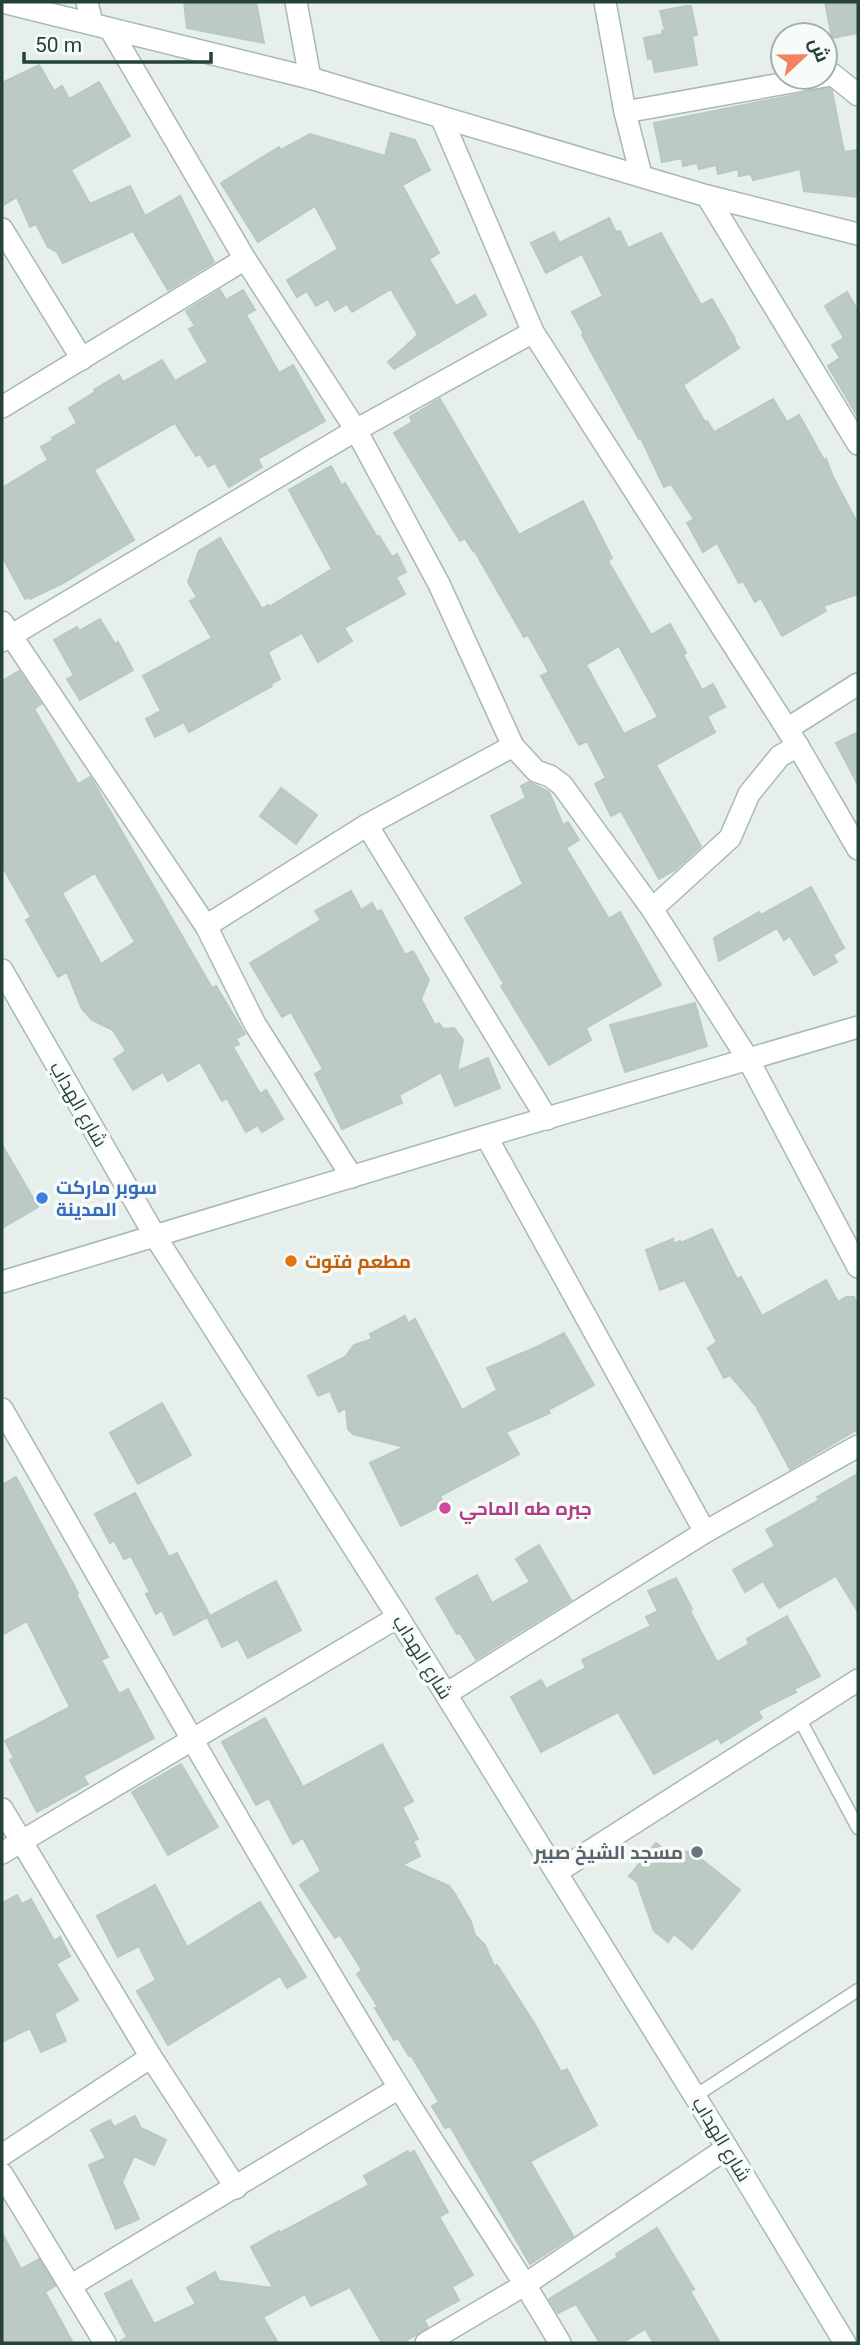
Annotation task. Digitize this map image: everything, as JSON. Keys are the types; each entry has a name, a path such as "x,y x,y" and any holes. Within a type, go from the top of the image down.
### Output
{"street":[{"path":"2,2 310,78 707,196 858,234"},
{"path":"87,2 245,259 356,430 439,584 513,746 537,771 562,785 652,909 748,1059 858,1267"},
{"path":"296,2 310,78"},
{"path":"605,2 625,112 641,175"},
{"path":"839,80 858,95"},
{"path":"625,112 769,86"},
{"path":"442,119 533,332 792,737 858,849"},
{"path":"707,196 858,444"},
{"path":"2,229 82,359"},
{"path":"2,407 245,259"},
{"path":"352,1177 255,1024 206,926 5,633 356,430 533,332"},
{"path":"652,909 730,838 749,794 792,737 858,684"},
{"path":"206,926 367,825 513,746"},
{"path":"367,825 547,1119"},
{"name":"شارع الهداب","path":"2,970 155,1236 557,1872 845,2343"},
{"path":"2,1282 858,1027"},
{"path":"486,1136 705,1532"},
{"path":"2,1409 192,1739 399,2088 526,2284 560,2343"},
{"path":"446,1694 705,1532 858,1446"},
{"path":"2,1853 398,1617"},
{"path":"557,1872 858,1680"},
{"path":"2,1809 151,2057 236,2188"},
{"path":"2,2155 151,2057"},
{"path":"70,2286 399,2088"},
{"path":"426,2343 526,2284 727,2148"},
{"path":"2,2174 105,2343"}],"lane":[{"path":"799,1718 858,1828"},
{"path":"695,2096 858,1990"}],"building":[{"path":"184,2 256,2 264,43 187,28"},
{"path":"825,2 858,2 858,33 839,37 839,21 829,21"},
{"path":"691,6 697,35 692,36 697,65 655,72 652,58 648,59 644,38 663,34 662,31 665,30 660,11"},
{"path":"39,65 54,91 62,86 69,99 99,82 130,136 71,170 90,204 130,186 145,216 180,196 214,262 168,290 133,231 63,263 57,252 48,247 36,224 30,227 17,197 2,206 2,83"},
{"path":"814,91 832,91 844,152 858,150 858,197 804,191 800,169 753,180 751,174 739,176 738,169 718,174 716,165 699,169 697,163 683,166 682,158 662,162 654,123"},
{"path":"391,133 415,140 430,170 402,185 439,253 429,259 456,306 475,295 486,315 394,369 388,362 418,335 391,289 352,312 347,304 335,311 328,299 316,306 307,291 297,297 287,280 338,249 315,206 258,242 221,183 279,147 281,150 310,134 385,156"},
{"path":"609,218 616,232 620,231 628,248 661,233 701,305 712,299 735,339 739,348 683,385 705,422 707,421 714,432 773,399 787,422 799,415 824,460 826,459 858,524 858,594 823,606 826,611 782,636 761,598 755,602 743,581 739,583 717,543 703,552 687,523 694,519 671,484 664,487 641,438 639,439 582,335 584,334 572,312 603,296 582,254 546,273 531,243 554,232 559,243"},
{"path":"220,290 226,300 243,290 255,310 246,315 279,373 293,365 325,421 258,459 262,467 229,487 215,463 208,467 200,454 196,456 175,423 94,470 134,540 63,583 25,599 2,556 2,488 48,460 41,447 77,423 69,408 95,392 94,390 119,375 123,382 162,360 175,381 208,362 189,329 195,326 186,311"},
{"path":"847,292 858,311 858,417 828,366 840,358 832,345 844,338 825,306"},
{"path":"440,399 519,535 583,501 612,558 608,561 651,635 670,624 702,690 713,684 725,707 707,716 715,732 656,765 701,846 675,870 659,879 621,811 611,816 595,784 606,778 587,741 579,745 541,676 549,672 528,635 524,637 474,550 465,538 460,541 394,433 412,422 410,417","holes":["619,646 658,717 624,734 586,665"]},
{"path":"331,466 342,486 345,483 392,557 397,554 406,572 396,577 405,594 344,628 352,641 318,662 302,633 268,652 280,679 271,684 272,686 189,732 184,722 155,737 146,719 161,711 143,676 212,638 190,601 197,597 188,582 199,551 220,538 262,609 332,569 289,490"},
{"path":"100,619 115,644 118,642 133,670 80,700 67,679 74,675 54,640 77,627 79,631"},
{"path":"19,671 41,704 34,709 78,784 91,778 212,988 216,986 245,1034 236,1039 239,1044 233,1047 260,1094 266,1090 283,1119 262,1132 258,1125 246,1132 227,1098 222,1101 200,1062 168,1081 163,1072 133,1090 114,1059 126,1051 113,1030 92,1020 82,1009 67,972 58,977 26,920 31,917 2,866 2,681","holes":["95,873 135,942 101,964 62,893"]},
{"path":"858,732 858,785 836,743"},
{"path":"529,782 549,792 563,825 568,822 579,840 566,848 609,919 620,912 661,985 586,1028 591,1040 549,1065 501,986 504,984 465,918 523,884 491,816 526,798 521,786"},
{"path":"281,788 317,815 296,844 260,816"},
{"path":"811,887 844,948 833,955 837,962 814,975 790,936 784,940 777,928 719,961 714,938"},
{"path":"351,891 361,910 372,903 377,912 381,910 405,955 413,951 429,980 421,999 435,1025 439,1023 443,1029 454,1028 463,1040 457,1071 488,1058 500,1088 455,1106 441,1072 399,1095 402,1103 342,1129 315,1074 323,1069 291,1012 282,1017 250,963 321,920 315,911"},
{"path":"695,1003 707,1046 625,1072 610,1025"},
{"path":"2,1145 38,1207 2,1228"},
{"path":"712,1229 737,1279 741,1277 762,1316 826,1280 838,1302 846,1297 854,1297 858,1305 858,1429 790,1469 756,1406 730,1375 724,1378 708,1348 717,1342 685,1280 660,1290 646,1250 673,1239 674,1244 680,1241 681,1243"},
{"path":"405,1316 408,1323 415,1319 462,1410 497,1390 487,1368 564,1333 594,1385 548,1410 550,1413 506,1432 519,1454 440,1496 444,1504 401,1526 370,1463 404,1447 353,1434 348,1429 346,1408 339,1412 330,1391 318,1396 308,1376 345,1357 354,1345 372,1339 370,1334"},
{"path":"162,1403 191,1455 138,1484 110,1433"},
{"path":"858,1474 858,1612 836,1576 779,1608 763,1581 745,1592 733,1570 775,1546 766,1530"},
{"path":"16,1477 78,1593 76,1594 108,1657 101,1660 119,1694 128,1689 154,1738 83,1776 88,1784 37,1812 10,1760 14,1758 5,1741 70,1707 27,1621 2,1635 2,1485"},
{"path":"135,1493 169,1557 177,1553 210,1616 276,1581 301,1630 248,1658 238,1639 222,1647 207,1617 174,1635 162,1610 156,1614 146,1594 150,1592 131,1556 124,1559 114,1540 110,1543 95,1514"},
{"path":"539,1545 571,1600 476,1659 460,1633 457,1634 436,1598 477,1575 492,1603 530,1582 516,1559"},
{"path":"676,1578 717,1662 749,1644 747,1639 787,1616 820,1676 794,1689 796,1692 758,1711 762,1718 721,1743 718,1738 654,1774 618,1712 541,1752 511,1697 541,1680 546,1689 586,1668 582,1660 651,1626 646,1617 658,1611 648,1591"},
{"path":"265,1718 303,1787 382,1744 413,1801 402,1807 418,1839 413,1841 420,1856 402,1865 449,1886 455,1894 494,1966 497,1965 534,2023 561,2072 567,2069 597,2125 531,2161 573,2236 530,2264 450,2126 445,2128 432,2106 439,2102 411,2055 409,2056 398,2038 394,2040 375,2008 378,2007 357,1974 362,1970 340,1935 335,1938 300,1885 321,1871 303,1838 293,1844 269,1798 256,1805 222,1742"},
{"path":"181,1764 218,1827 168,1855 132,1792"},
{"path":"656,1843 665,1850 692,1852 740,1890 692,1949 674,1934 668,1942 654,1931 637,1882 629,1876"},
{"path":"155,1885 187,1947 260,1902 306,1977 287,1988 280,1976 168,2045 137,1991 156,1980 139,1946 118,1957 97,1916"},
{"path":"17,1895 22,1904 31,1899 54,1941 60,1937 70,1956 56,1964 78,2000 54,2014 66,2041 41,2052 30,2028 2,2042 2,1903"},
{"path":"135,2116 141,2128 166,2140 154,2165 134,2156 122,2182 139,2219 116,2229 89,2165 106,2158 91,2130 110,2120 114,2127"},
{"path":"408,2151 409,2154 414,2151 448,2212 439,2217 473,2275 452,2287 459,2300 424,2320 428,2327 416,2335 402,2343 382,2343 350,2287 311,2306 305,2294 263,2317 278,2343 118,2343 127,2337 105,2294 131,2280 154,2324 196,2304 187,2288 215,2272 219,2281 273,2288 251,2247 369,2185 364,2176"},
{"path":"657,2228 694,2289 690,2291 720,2343 654,2343 645,2329 622,2343 600,2343 576,2304 558,2313 549,2299 618,2257 616,2254"},
{"path":"2,2233 21,2269 39,2259 55,2286 45,2292 73,2343 2,2343"}],"place":[{"name":"سوبر ماركت المدينة","path":"42,1198"},
{"name":"مطعم فتوت","path":"291,1261"},
{"name":"جبره طه الماحي","path":"445,1508"},
{"name":"مسجد الشيخ صبير","path":"697,1852"}]}
